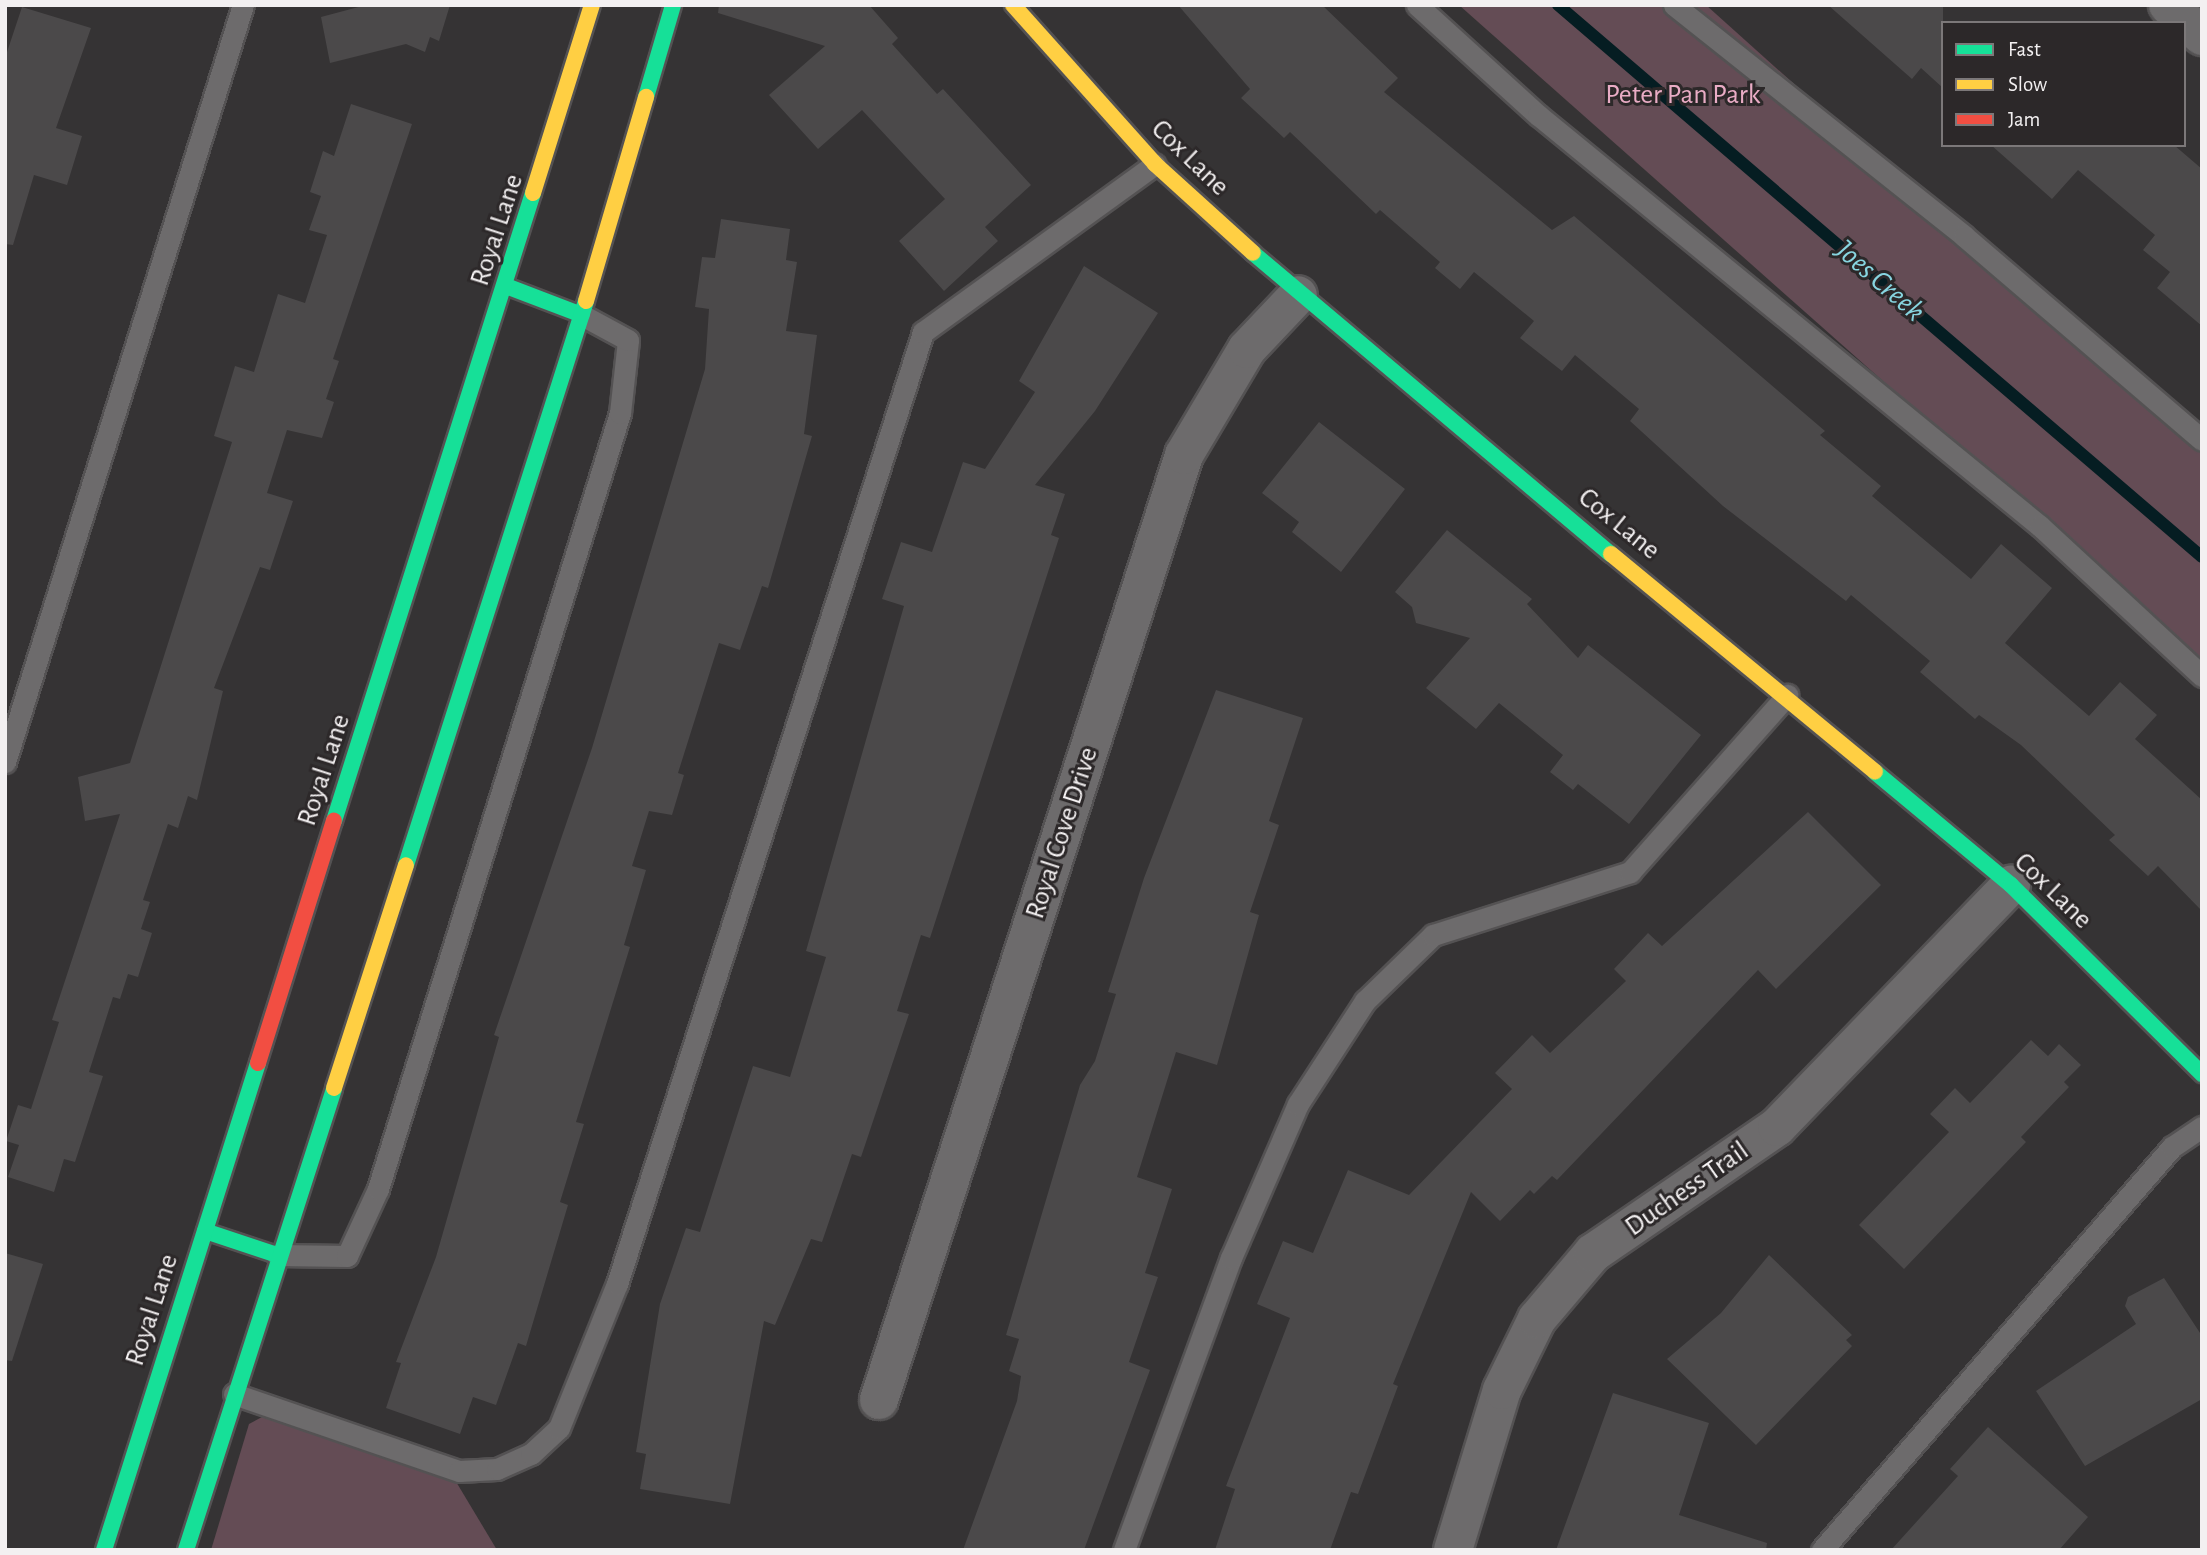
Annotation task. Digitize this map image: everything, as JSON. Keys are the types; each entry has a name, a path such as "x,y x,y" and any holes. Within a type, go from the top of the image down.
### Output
{"main road":[{"name":"Royal Lane","path":"104,1550 506,286 592,5"},
{"path":"186,1550 277,1255 582,315 673,5"},
{"name":"Cox Lane","path":"1013,5 1155,164 1298,295 1787,695 2011,885 2202,1074"},
{"path":"506,286 582,315"},
{"path":"205,1231 277,1255"}],"street":[{"path":"2168,5 2186,21"},
{"path":"2186,21 2202,36"},
{"name":"Royal Cove Drive","path":"879,1400 1184,455 1247,349 1298,295"},
{"name":"Duchess Trail","path":"1453,1550 1502,1390 1537,1320 1594,1253 1777,1127 2011,885"}],"lane":[{"path":"5,762 243,5"},
{"path":"1418,5 1538,115 2040,526 2202,676"},
{"path":"1674,5 1964,236 2202,440"},
{"path":"234,1394 459,1471 496,1469 531,1454 559,1428 617,1284 923,332 1155,164"},
{"path":"277,1255 347,1256 378,1189 620,412 628,340 582,315"},
{"path":"1124,1550 1231,1258 1283,1139 1365,1001 1433,935 1630,872 1787,695"},
{"path":"1822,1550 2172,1147 2202,1127"}],"green space":[{"name":"Peter Pan Park","path":"1459,5 1706,5 2202,450 2202,664"},
{"path":"262,1417 452,1475 497,1550 211,1550 249,1424"}],"building":[{"path":"366,5 450,5 439,41 430,37 425,52 406,44 330,63 321,17"},
{"path":"719,5 869,5 898,38 892,44 937,94 943,89 1031,185 985,227 998,241 944,291 899,241 945,199 862,110 818,149 769,95 825,46 718,13"},
{"path":"1178,5 1322,5 1398,78 1384,92 1552,230 1574,216 1825,431 1820,435 1881,486 1872,496 1971,579 2001,544 2052,588 2005,643 2089,716 2120,682 2157,715 2135,739 2202,800 2202,911 2158,866 2148,876 2109,840 2115,835 2021,745 1979,715 1975,719 1920,672 1930,661 1851,595 1846,601 1723,506 1630,421 1639,409 1575,355 1562,371 1520,338 1534,321 1474,272 1460,289 1435,268 1440,262 1380,210 1376,214 1290,132 1284,138 1241,98 1250,89"},
{"path":"1828,5 1943,5 1941,86 1921,68 1912,79"},
{"path":"22,7 91,28 56,128 82,136 67,185 34,175 13,245 5,244 5,58"},
{"path":"351,104 412,124 333,359 339,361 326,399 334,402 322,438 287,430 267,493 293,501 270,570 260,567 214,688 223,691 197,800 188,796 178,828 168,824 143,900 150,902 141,929 152,933 138,977 128,974 120,999 113,997 89,1072 103,1076 75,1162 64,1159 54,1192 8,1177 19,1145 6,1141 18,1105 31,1109 59,1022 52,1020 120,814 85,821 78,777 130,763 232,442 214,436 235,366 254,372 278,294 305,303 327,235 309,230 321,196 310,192 323,151 334,156"},
{"path":"1993,147 2176,147 2202,169 2202,326 2157,288 2170,272 2143,250 2155,235 2078,170 2052,199"},
{"path":"721,219 790,229 786,260 797,262 786,331 817,335 804,434 812,436 768,588 762,586 740,650 719,643 678,773 684,775 672,815 649,811 632,866 646,870 624,945 630,947 576,1122 584,1124 560,1202 568,1205 526,1346 518,1343 496,1405 473,1397 460,1434 386,1408 401,1363 396,1362 436,1257 499,1037 494,1035 592,748 705,369 709,309 695,307 702,257 715,258"},
{"path":"1084,266 1158,313 1095,411 1035,485 1065,494 1051,535 1059,538 930,938 921,935 897,1011 909,1014 861,1157 852,1154 822,1242 811,1239 775,1325 764,1321 730,1504 640,1489 646,1454 636,1452 660,1304 686,1228 700,1232 753,1066 790,1077 826,957 806,951 904,606 882,599 901,542 932,552 963,462 985,469 1035,392 1019,381"},
{"path":"1319,422 1405,489 1341,572 1292,532 1299,522 1262,493"},
{"path":"1447,530 1532,599 1527,604 1578,658 1588,645 1701,735 1629,824 1578,784 1573,790 1550,772 1563,755 1499,703 1476,729 1426,688 1470,638 1416,623 1412,607 1395,592"},
{"path":"1216,690 1303,718 1269,821 1279,825 1250,912 1259,915 1217,1065 1176,1052 1137,1177 1172,1189 1145,1273 1158,1277 1129,1362 1150,1370 1084,1550 963,1550 1017,1401 1021,1376 1009,1371 1019,1339 1006,1335 1080,1085 1095,1061 1116,994 1108,992 1144,878"},
{"path":"1808,812 1881,885 1776,989 1758,970 1557,1180 1552,1176 1534,1194 1530,1190 1500,1221 1471,1192 1393,1384 1398,1386 1358,1494 1351,1492 1330,1550 1215,1550 1235,1489 1226,1486 1290,1318 1257,1304 1283,1241 1313,1253 1348,1170 1409,1195 1512,1089 1495,1073 1532,1035 1550,1053 1626,981 1614,969 1648,933 1662,946"},
{"path":"2031,1040 2048,1056 2059,1044 2081,1065 2064,1082 2069,1087 2021,1137 2026,1142 1904,1269 1859,1225 1949,1132 1930,1114 1955,1088 1970,1103"},
{"path":"5,1253 43,1264 12,1361 5,1360"},
{"path":"1769,1255 1852,1335 1846,1340 1852,1346 1756,1445 1667,1359 1721,1313"},
{"path":"2164,1278 2202,1336 2202,1399 2085,1466 2036,1391 2136,1324 2125,1306 2128,1297"},
{"path":"1613,1393 1709,1423 1679,1515 1767,1543 1766,1550 1556,1550"},
{"path":"1988,1427 2088,1517 2059,1550 1891,1550 1958,1476 1950,1469"}],"waterway":[{"name":"Joes Creek","path":"1558,5 2202,557"}],"traffic: fast":[{"path":"646,97 673,5"},
{"path":"334,821 533,193"},
{"path":"1253,253 1611,554"},
{"path":"506,286 582,315"},
{"path":"406,865 586,301"},
{"path":"1875,772 2011,885 2202,1074"},
{"path":"104,1550 258,1063"},
{"path":"186,1550 334,1088"},
{"path":"205,1231 277,1255"}],"traffic: slow":[{"path":"533,193 592,5"},
{"path":"1013,5 1155,164 1253,253"},
{"path":"586,301 646,97"},
{"path":"1611,554 1875,772"},
{"path":"334,1088 406,865"}],"traffic: jam":[{"path":"258,1063 334,821"}]}
